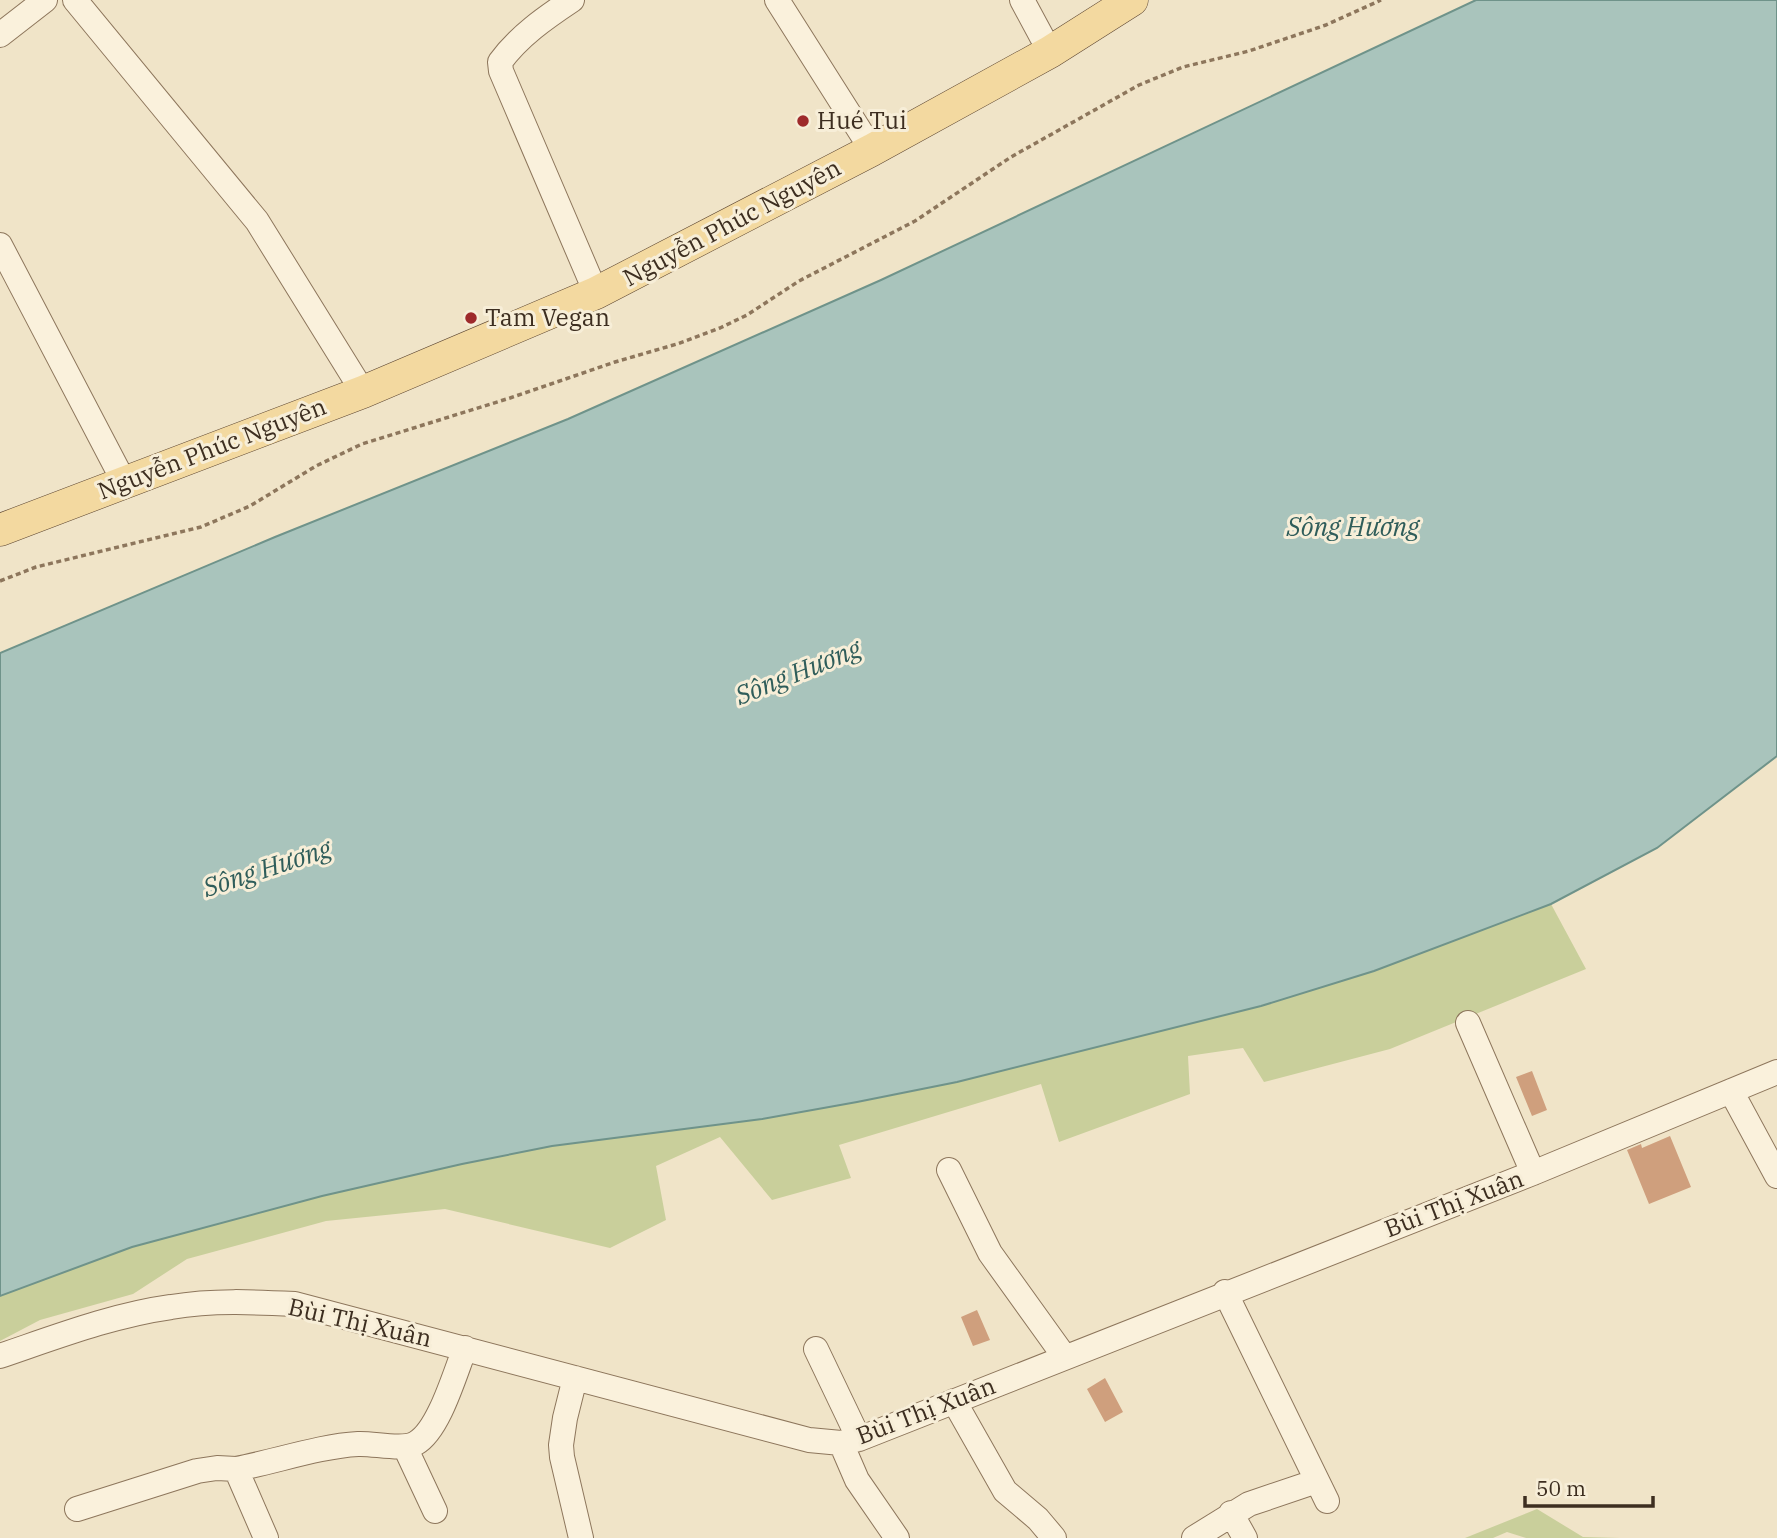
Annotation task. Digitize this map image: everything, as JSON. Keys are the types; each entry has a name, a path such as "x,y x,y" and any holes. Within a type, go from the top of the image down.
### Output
{"main road":[{"name":"Nguyễn Phúc Nguyên","path":"0,530 363,392 596,293 872,150 1050,52 1132,0"}],"street":[{"path":"0,35 45,0"},
{"path":"75,0 257,221 363,392"},
{"path":"572,0 541,21 511,47 500,62 501,71 596,293"},
{"path":"777,0 872,150"},
{"path":"1022,0 1050,52"},
{"path":"0,245 124,482"},
{"path":"1468,1023 1533,1173"},
{"name":"Bùi Thị Xuân","path":"0,1356 86,1327 170,1307 234,1301 295,1304 808,1440 850,1441 1533,1173 1777,1072"},
{"path":"1731,1091 1777,1176"},
{"path":"949,1170 990,1253 1064,1356"},
{"path":"1194,1538 1231,1513 1274,1494 1322,1491 1225,1292"},
{"path":"78,1509 177,1475 216,1468 236,1469 356,1444 405,1447 416,1444 435,1421 465,1348"},
{"path":"816,1349 850,1441 857,1480 897,1538"},
{"path":"575,1378 561,1444 581,1538"},
{"path":"954,1401 1005,1491 1047,1535"},
{"path":"405,1447 435,1511"},
{"path":"236,1469 266,1538"},
{"path":"1231,1513 1245,1538"}],"path":[{"path":"0,581 36,567 201,527 250,506 316,466 362,444 720,328 747,315 799,281 915,221 1011,157 1139,85 1183,67 1249,51 1326,25 1381,0"}],"green space":[{"path":"1551,904 1586,969 1390,1049 1264,1082 1243,1048 1188,1056 1190,1094 1059,1142 1041,1084 839,1145 851,1178 772,1200 720,1137 656,1166 666,1220 610,1248 445,1209 326,1221 187,1259 133,1294 40,1320 0,1341 0,1296 132,1247 322,1196 552,1146 762,1119 957,1082 1261,1006 1374,971"},
{"path":"1537,1509 1583,1537 1620,1538 1526,1538 1507,1532 1493,1538 1465,1538"}],"water":[{"name":"Sông Hương","path":"1476,0 1777,0 1777,756 1657,848 1551,904 1374,971 1261,1006 957,1082 762,1119 552,1146 322,1196 132,1247 0,1296 0,653 275,537 568,419 881,280"}],"building":[{"path":"1532,1071 1547,1110 1532,1116 1516,1077"},
{"path":"1670,1136 1691,1187 1649,1204 1627,1150 1641,1144 1642,1148"},
{"path":"977,1310 990,1340 973,1346 961,1317"},
{"path":"1105,1378 1123,1412 1105,1422 1087,1389"}],"place":[{"name":"Hué Tui","path":"803,121"},
{"name":"Tam Vegan","path":"471,318"}]}
